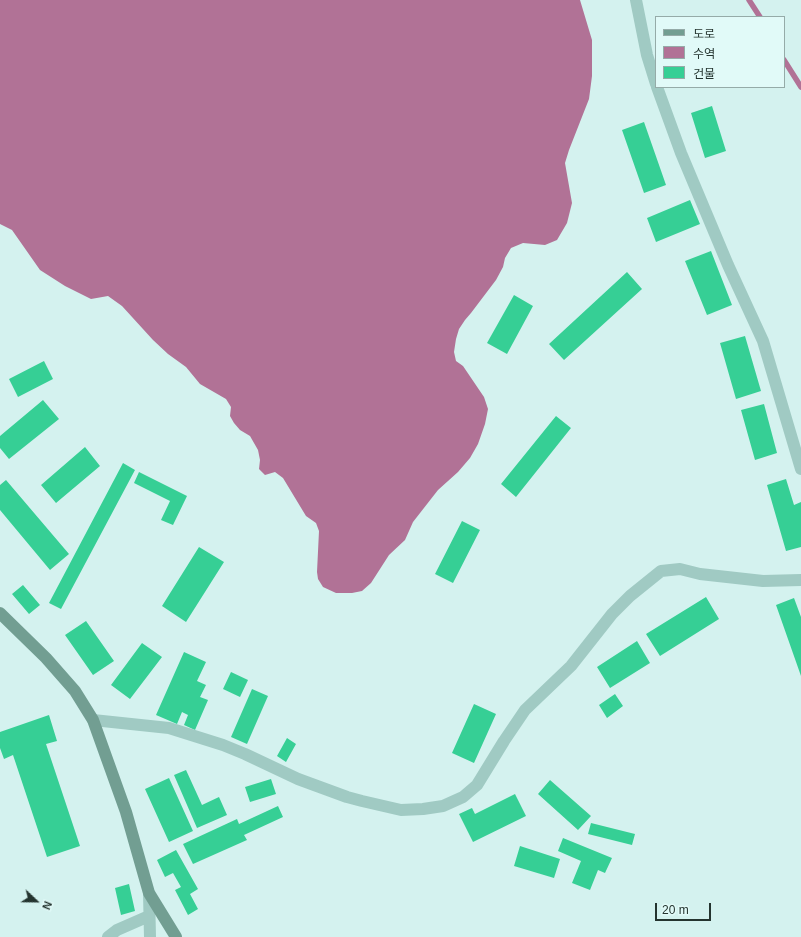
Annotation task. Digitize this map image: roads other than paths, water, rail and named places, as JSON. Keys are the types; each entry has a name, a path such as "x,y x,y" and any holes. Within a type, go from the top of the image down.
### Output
{"street":[{"path":"636,0 646,55 655,83"},
{"path":"657,88 681,154 728,265 763,341 801,469"},
{"path":"93,720 169,728 223,745 298,779 362,801 401,810 443,806 463,796 477,785 525,710 571,666 612,614 630,596 661,571 680,569 700,574 763,581 801,580"},
{"path":"0,613 46,658 75,691 93,720 126,812 149,893 176,937"},
{"path":"149,893 150,937"},
{"path":"108,937 117,930 149,916"}],"water":[{"path":"0,0 580,0 592,40 592,76 589,99 565,163 572,203 567,223 557,240 545,245 523,243 511,248 496,280 459,329 454,352 456,361 463,366 484,397 488,409 485,424 478,444 470,458 458,472 438,490 413,522 405,540 389,555 371,583 362,591 352,593 336,593 323,587 318,579 317,572 319,531 316,523 306,516 283,478 275,472 265,475 259,469 260,460 258,450 250,436 240,430 234,423 230,416 231,407 226,399 200,384 186,367 168,354 122,306 108,296 91,299 65,286 40,270 12,230 0,224"}],"waterway":[{"path":"749,0 759,16"},
{"path":"785,62 801,87"}]}
